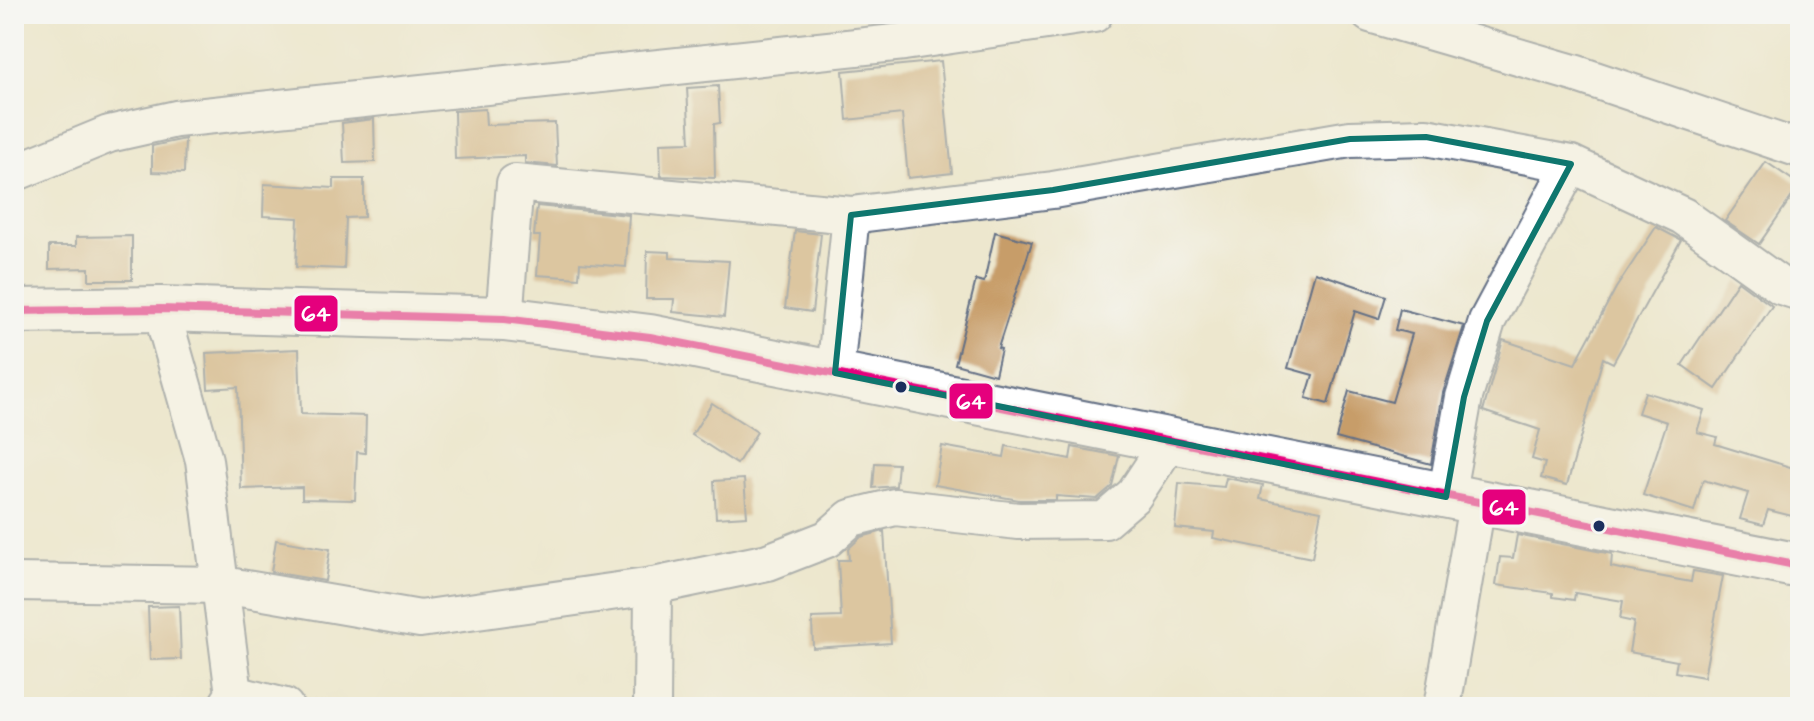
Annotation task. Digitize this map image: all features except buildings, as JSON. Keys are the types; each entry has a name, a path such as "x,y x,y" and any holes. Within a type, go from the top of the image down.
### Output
{"main road":[{"path":"14,311 161,309 504,319 650,337 1800,566"}],"street":[{"path":"14,173 109,134 176,119 904,42 1094,14"},
{"path":"1370,14 1577,74 1800,149"},
{"path":"504,319 515,183 851,215 1053,190 1350,139 1426,137 1571,164 1683,216 1781,286 1800,292"},
{"path":"1442,707 1462,501 1464,397 1487,321 1571,164"},
{"path":"835,373 851,215"},
{"path":"161,309 204,460 223,585 230,700 285,707"},
{"path":"14,582 223,585 420,619 653,586 768,562 827,539 851,518 895,507 1018,521 1105,520 1134,495 1171,439"},
{"path":"652,707 653,586"}],"highlighted area":[{"path":"1426,137 1571,164 1487,321 1464,397 1446,497 835,373 851,215 1053,190 1350,139"}],"transit line":[{"name":"64","path":"14,311 161,309 504,319 650,337 1800,566"}]}
